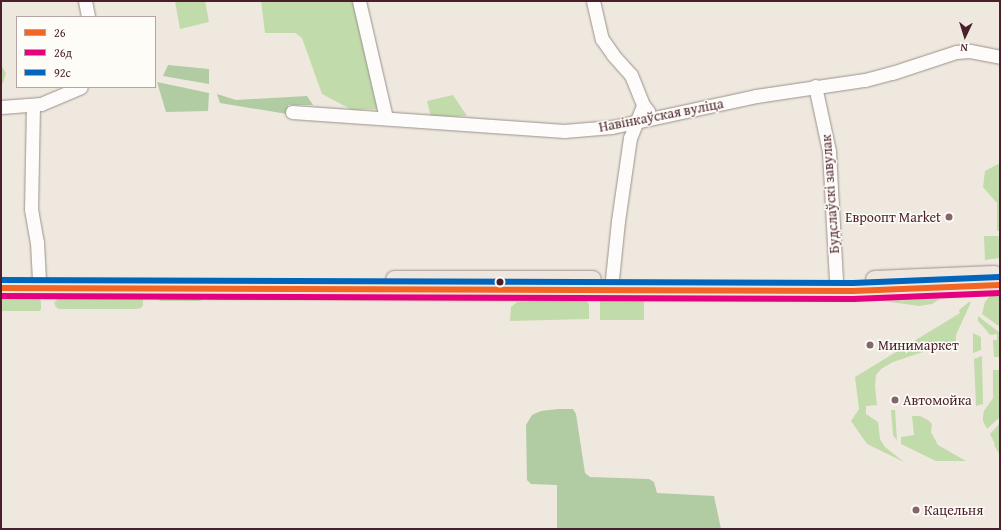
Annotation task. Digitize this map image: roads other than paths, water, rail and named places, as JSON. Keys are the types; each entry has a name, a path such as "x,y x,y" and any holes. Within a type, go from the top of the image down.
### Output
{"main road":[{"path":"1,278 836,280 1000,274"},
{"path":"1,288 497,291 876,290 1000,285"}],"street":[{"path":"85,1 88,16"},
{"path":"359,1 386,118"},
{"path":"593,1 602,39 613,55 631,75 643,105 649,112 659,116"},
{"name":"Навінкаўская вуліца","path":"292,112 564,131 612,127 749,97 815,86 866,80 956,52 970,51 1000,57"},
{"name":"Будслаўскі завулак","path":"815,86 829,151 836,280"},
{"path":"1,107 33,106 79,88"},
{"path":"612,279 618,221 630,138 643,105"},
{"path":"33,106 31,209 37,242 39,278"},
{"path":"612,127 625,130 630,138"}],"place":[{"name":"Евроопт Market","path":"949,217"},
{"name":"Минимаркет","path":"870,345"},
{"name":"Автомойка","path":"895,400"},
{"name":"Кацельня","path":"916,510"}]}
